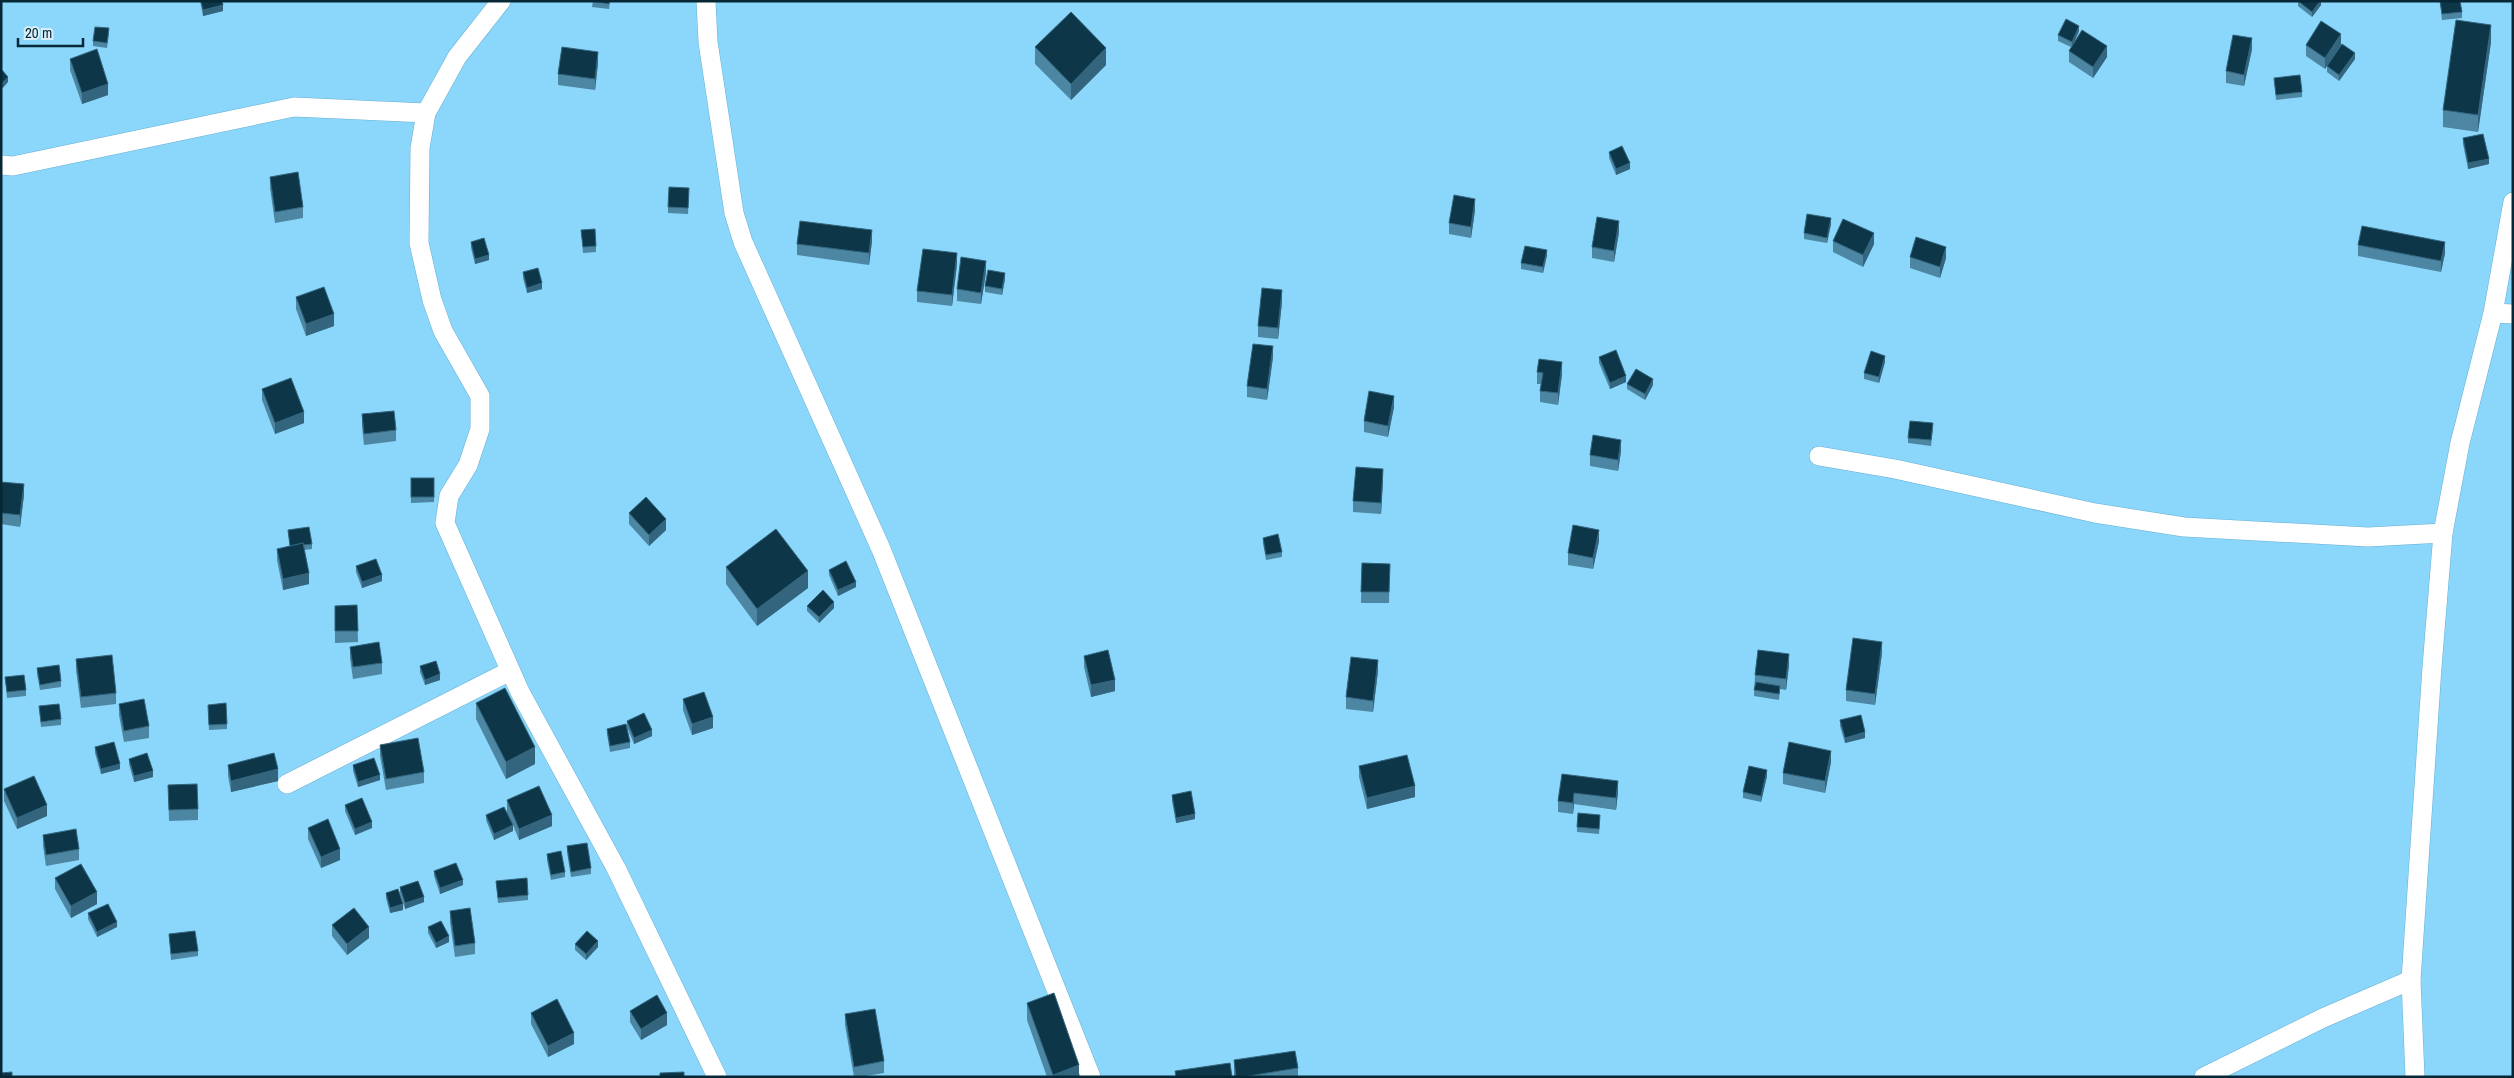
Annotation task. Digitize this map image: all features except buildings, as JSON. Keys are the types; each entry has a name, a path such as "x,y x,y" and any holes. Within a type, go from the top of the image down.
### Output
{"street":[{"path":"501,1 457,57 426,114 420,148 419,243 432,300 443,331 480,396 480,429 468,465 449,496 445,523 510,672 616,868 717,1077"},
{"path":"706,1 708,42 712,71 734,213 743,242 881,549 1091,1077"},
{"path":"1,165 13,166 294,107 426,114"},
{"path":"2415,1077 2411,980 2443,533 2460,443 2493,313 2513,202"},
{"path":"2493,313 2513,314"},
{"path":"1819,456 1895,469 2094,512 2184,527 2368,537 2443,533"},
{"path":"287,784 510,672"},
{"path":"2204,1077 2323,1018 2411,980"}]}
